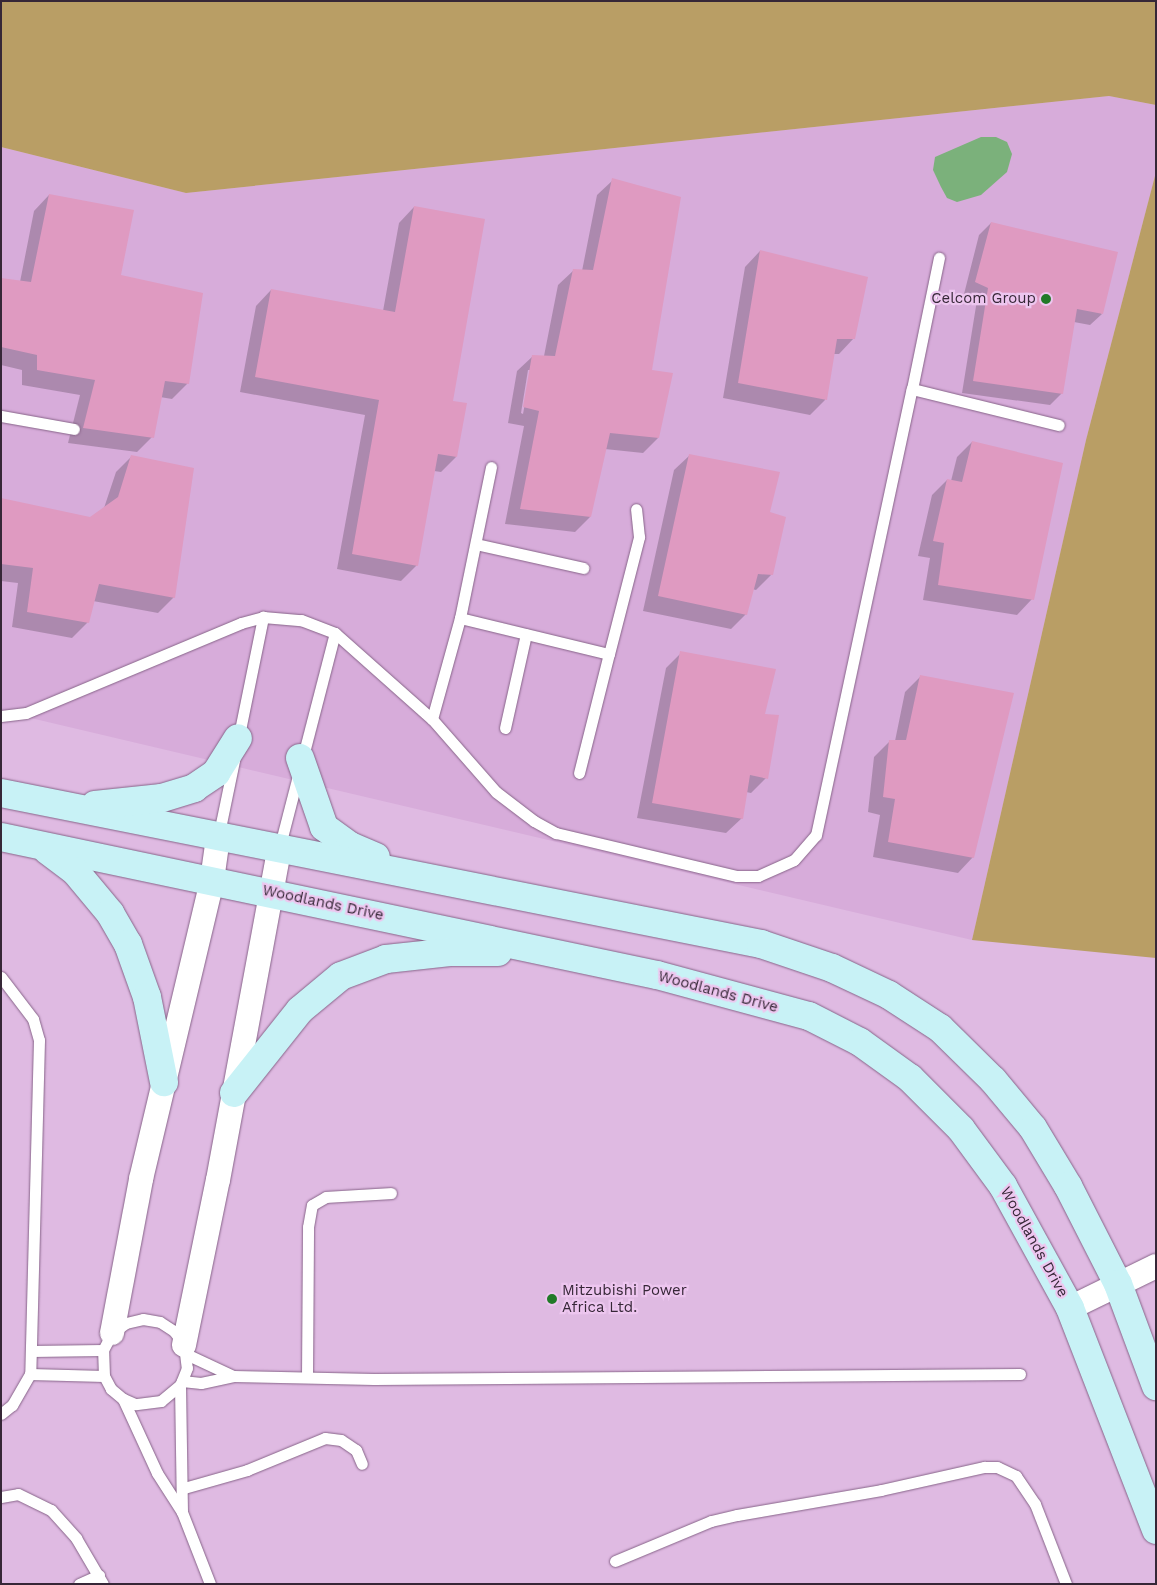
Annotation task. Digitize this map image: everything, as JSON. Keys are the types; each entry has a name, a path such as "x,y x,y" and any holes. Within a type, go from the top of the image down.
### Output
{"main road":[{"path":"69,808 162,798 194,788 216,772 238,738"},
{"path":"300,758 324,827 350,846 402,871"},
{"path":"1,793 218,838 402,871 761,944 832,968 889,996 940,1028 993,1080 1033,1128 1068,1186 1118,1284 1156,1386"},
{"name":"Woodlands Drive","path":"1,837 560,953 809,1016 867,1048 910,1078 961,1129 1003,1186 1070,1308 1156,1530"},
{"path":"39,844 75,871 110,913 128,944 147,997 164,1082"},
{"path":"234,1093 300,1010 341,976 365,965 386,959 450,952 560,953"}],"street":[{"path":"108,1341 141,1179 212,880 218,838"},
{"path":"185,1350 279,850"},
{"path":"1070,1308 1156,1266"}],"lane":[{"path":"1,716 26,713 242,623 263,617 301,620 335,633 432,719 507,803 556,833 737,876 758,876 794,860 816,834 939,258"},
{"path":"912,389 1060,425"},
{"path":"1,416 74,428"},
{"path":"432,719 460,618 491,467"},
{"path":"579,773 639,537 636,509"},
{"path":"476,544 583,568"},
{"path":"218,838 263,617"},
{"path":"460,618 609,654"},
{"path":"279,850 300,758 335,633"},
{"path":"505,728 526,634"},
{"path":"1,977 33,1019 39,1040 30,1374 12,1405 1,1414"},
{"path":"307,1377 308,1227 312,1205 326,1197 391,1194"},
{"path":"31,1351 108,1341 126,1323 143,1318 160,1322 174,1331 185,1350 232,1376"},
{"path":"108,1341 104,1376 111,1389 123,1399 135,1404 161,1401 182,1383 201,1383 232,1376 1020,1374"},
{"path":"182,1512 184,1488 182,1383 185,1350"},
{"path":"30,1374 104,1376"},
{"path":"123,1399 157,1472 182,1512 210,1584"},
{"path":"184,1488 247,1470 325,1438 341,1440 356,1450 362,1464"},
{"path":"615,1561 711,1521 888,1488 984,1467 997,1467 1016,1476 1035,1504 1066,1584"},
{"path":"1,1497 18,1494 51,1510 76,1538 101,1580 79,1584"}],"shaded area":[{"path":"1,1 1156,1 1156,105 1109,96 186,193 1,147"},
{"path":"1109,96 1156,105 1156,172 1086,440 972,940 1,711 1,147 186,193"},
{"path":"981,137 996,137 1007,142 1012,154 1007,172 981,195 957,202 947,198 933,170 935,157"},
{"path":"1156,172 1156,958 972,940 1086,440"}],"building":[{"path":"612,178 681,197 652,370 673,373 659,438 610,433 591,517 520,509 539,411 523,407 532,355 555,356 573,269 593,270"},
{"path":"49,194 134,210 121,275 203,293 189,384 165,381 154,438 83,428 95,380 37,370 37,355 1,347 1,278 31,282"},
{"path":"414,206 485,219 453,401 467,403 457,457 438,454 418,566 352,554 379,400 255,377 271,289 395,312"},
{"name":"Celcom Group","path":"991,222 1118,252 1103,314 1077,309 1063,394 973,381 988,288 975,282"},
{"path":"760,250 868,277 855,339 837,339 827,400 738,383"},
{"path":"972,441 1063,463 1034,600 938,585 944,543 933,541 947,479 962,482"},
{"path":"689,454 780,472 770,512 786,517 773,575 758,574 747,615 658,596"},
{"path":"131,455 194,468 175,598 99,584 89,623 27,612 33,568 1,564 1,498 90,517 118,497"},
{"path":"680,651 776,669 765,714 779,715 768,779 750,775 743,819 652,803"},
{"path":"920,675 1014,693 974,858 888,842 895,799 883,797 889,740 906,740"}],"place":[{"name":"Celcom Group","path":"1046,299"},
{"name":"Mitzubishi Power Africa Ltd.","path":"552,1299"}]}
